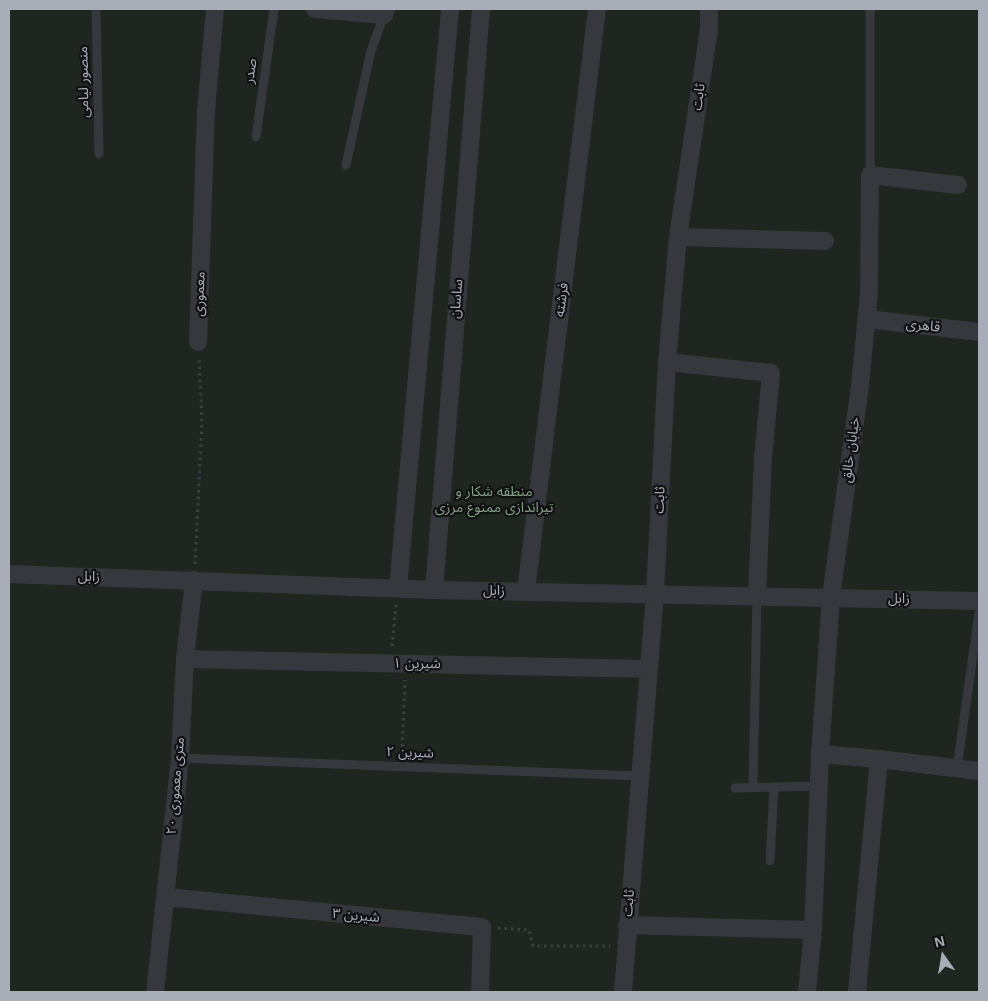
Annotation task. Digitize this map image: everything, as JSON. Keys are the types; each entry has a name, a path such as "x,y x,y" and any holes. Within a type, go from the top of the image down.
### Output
{"street":[{"name":"معموری","path":"198,342 206,110 214,9"},
{"path":"315,9 385,12"},
{"path":"398,588 450,9"},
{"name":"ساسان","path":"434,590 481,9"},
{"name":"فرشته","path":"526,591 598,9"},
{"name":"ثابت","path":"623,992 655,593 667,362 678,237 709,29 709,9"},
{"path":"870,175 958,185"},
{"name":"خیابان خالق","path":"808,992 813,930 820,754 831,597 860,386 867,319 870,175"},
{"path":"678,237 825,241"},
{"name":"قاهری","path":"867,319 979,332"},
{"path":"667,362 771,373 763,458 757,595"},
{"name":"زابل","path":"9,574 434,590 757,595 979,601"},
{"name":"۲۰ متری معموری","path":"155,992 180,758 185,659 194,580"},
{"name":"شیرین ۱","path":"185,659 648,669"},
{"path":"820,754 979,771"},
{"path":"857,992 879,759"},
{"name":"شیرین ۳","path":"165,897 482,928"},
{"path":"627,925 813,930"},
{"path":"480,992 482,928"}],"lane":[{"name":"منصور لیامی","path":"96,9 99,154"},
{"name":"صدر","path":"256,137 274,9"},
{"path":"870,9 870,175"},
{"path":"346,165 371,51 385,12"},
{"path":"753,788 757,595"},
{"path":"957,768 979,612"},
{"name":"شیرین ۲","path":"180,758 640,776"},
{"path":"735,788 819,786"},
{"path":"770,861 774,787"}],"path":[{"path":"194,580 202,423 198,342"},
{"path":"398,588 398,664 402,767"},
{"path":"482,928 528,930 533,946 626,946"}],"green space":[{"name":"منطقه شکار و تیراندازی ممنوع مرزی","path":"9,9 979,9 979,992 9,992"}]}
